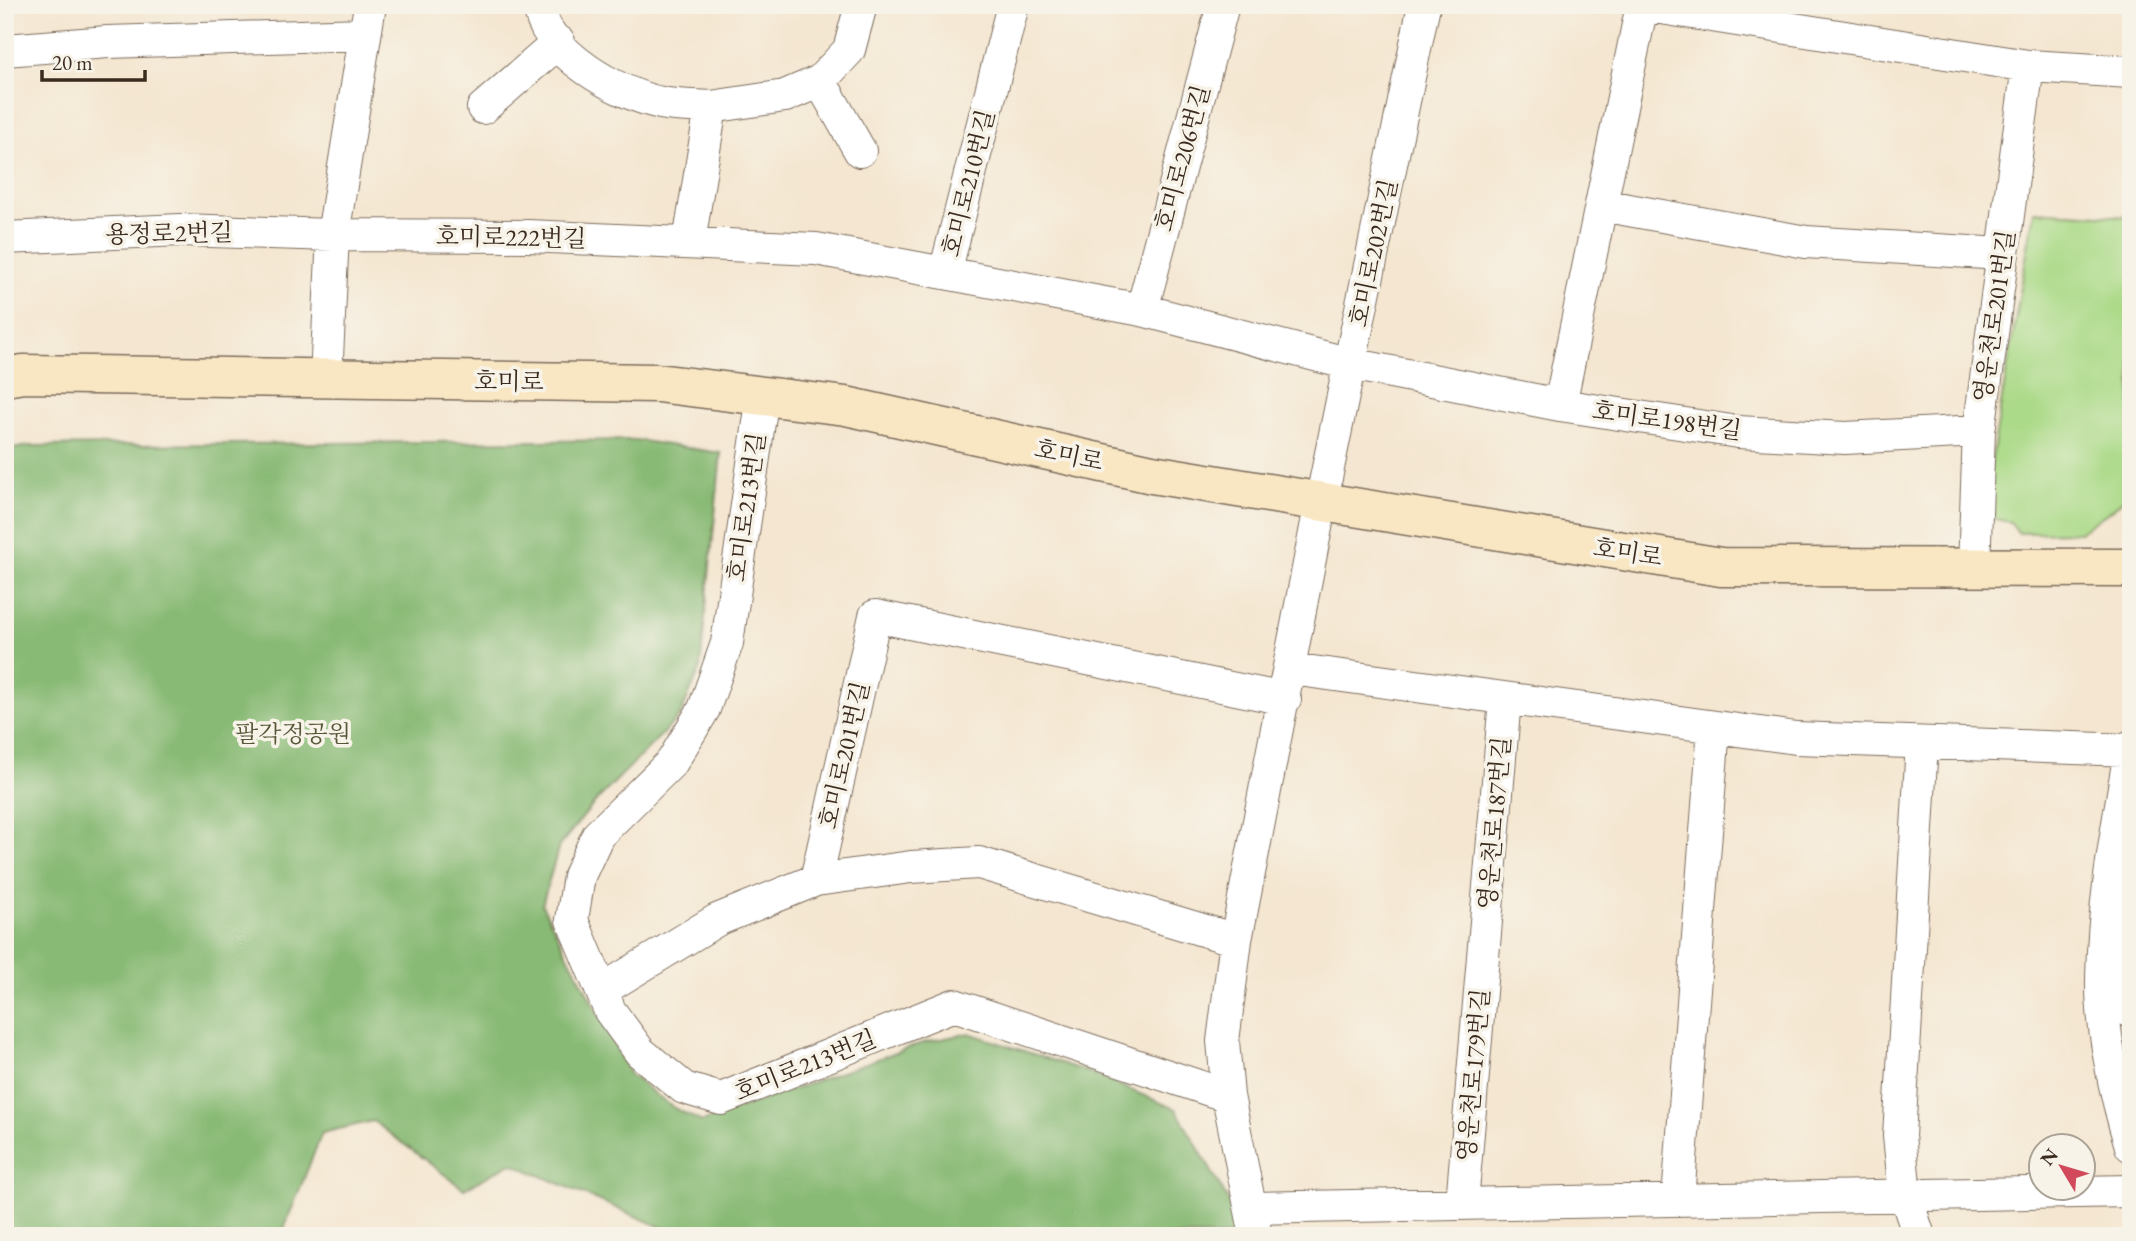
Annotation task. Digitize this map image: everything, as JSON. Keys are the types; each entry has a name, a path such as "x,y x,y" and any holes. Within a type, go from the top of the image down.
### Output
{"street":[{"path":"539,5 540,19 559,43 601,80 661,103 711,107 785,96 820,81 849,50 861,5"},
{"name":"호미로210번길","path":"689,242 816,249 945,273 1013,5"},
{"name":"호미로206번길","path":"1142,310 1223,5"},
{"name":"호미로202번길","path":"1321,502 1424,5"},
{"path":"1642,5 2028,66 2131,72"},
{"name":"호미로198번길","path":"1642,5 1560,405 1738,432 1845,438 1979,431"},
{"path":"5,50 367,20 333,235 326,378"},
{"path":"483,108 559,43"},
{"name":"영운천로201번길","path":"1975,568 1979,431 2028,66"},
{"path":"820,81 860,151"},
{"path":"689,242 711,107"},
{"path":"1601,205 1806,242 2002,254"},
{"name":"용정로2번길","path":"5,238 180,230 333,235"},
{"name":"호미로222번길","path":"333,235 528,236 689,242"},
{"path":"945,273 1142,310 1350,364 1560,405"},
{"name":"호미로","path":"5,377 23,374 657,383 846,406 1152,474 1721,567 2131,568"},
{"name":"호미로213번길","path":"763,395 727,643 704,709 672,762 598,835 579,876 572,920 610,1011 640,1052 684,1088 721,1099 954,1005 1228,1096"},
{"path":"1321,502 1288,684 1236,940 1223,1041 1228,1096 1254,1222 1462,1203 2131,1191"},
{"name":"호미로201번길","path":"816,880 875,617 1288,684"},
{"path":"1288,684 1505,699 1796,738 2130,748 2111,866 2102,981 2115,1094 2131,1146"},
{"name":"영운천로187번길","path":"1484,947 1505,699"},
{"path":"1678,1199 1714,727"},
{"path":"1919,1236 1905,1195 1899,1136 1922,743"},
{"path":"601,990 717,920 816,880 911,867 979,863 1236,940"},
{"path":"2131,944 2127,976 2131,1012"},
{"name":"영운천로179번길","path":"1462,1203 1484,947"}],"green space":[{"path":"2034,211 2131,217 2131,491 2113,509 2079,532 2019,533 2010,522 1982,516"},
{"name":"팔각정공원","path":"636,440 721,453 700,669 680,716 597,800 559,846 542,905 630,1075 674,1108 702,1122 922,1043 969,1033 1085,1071 1176,1109 1237,1216 1235,1236 682,1236 511,1163 464,1189 373,1121 322,1133 281,1236 5,1236 5,450 29,446"}]}
